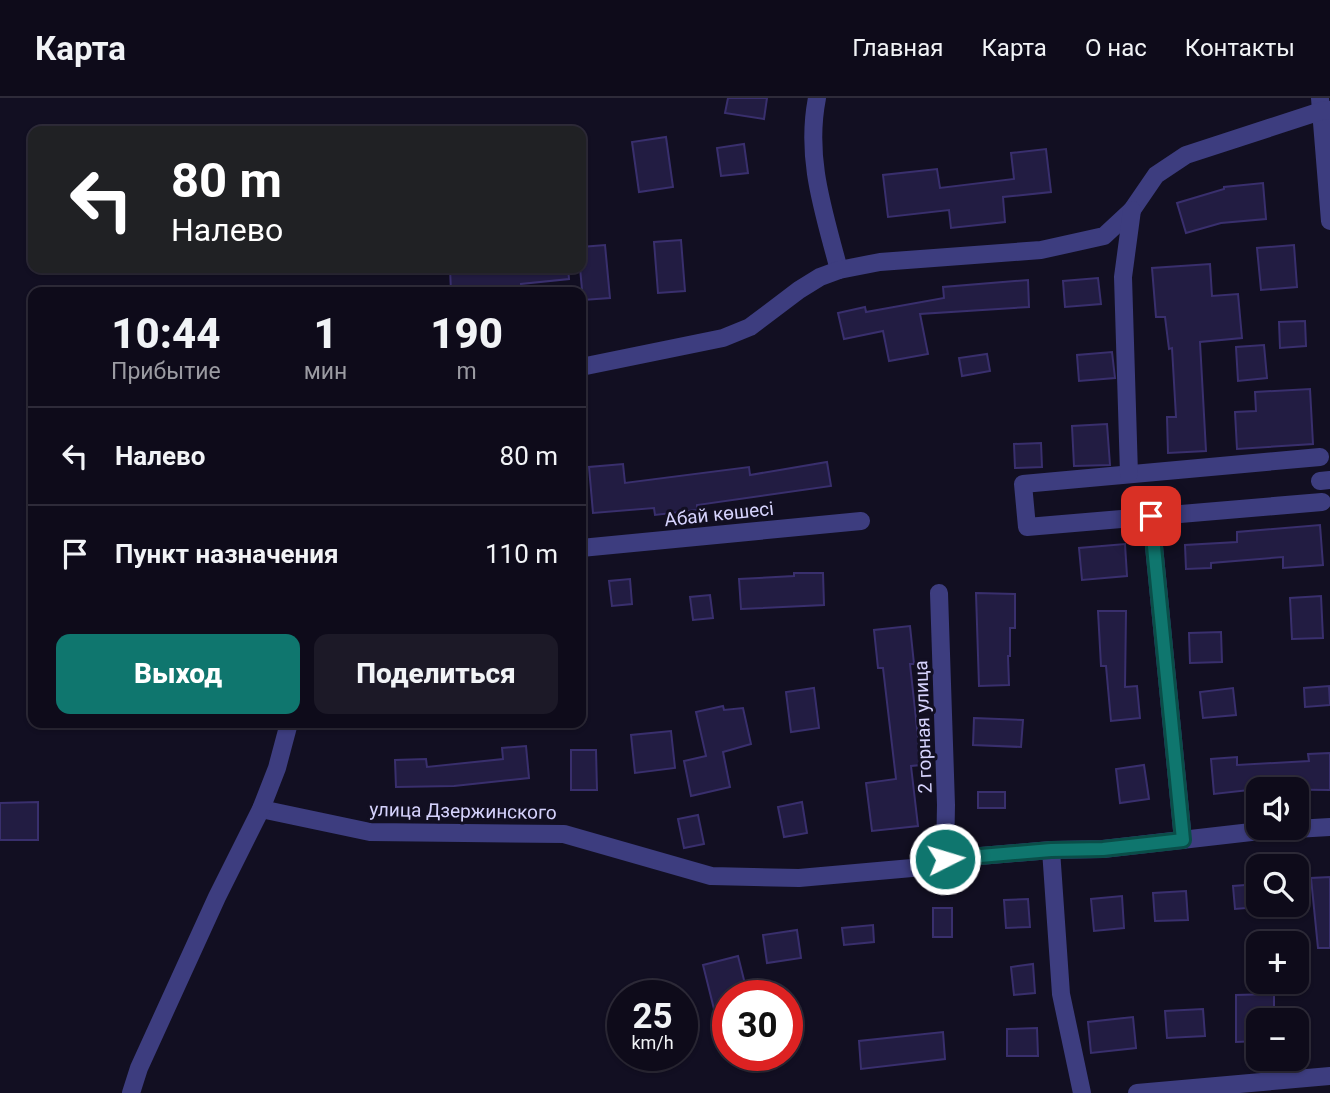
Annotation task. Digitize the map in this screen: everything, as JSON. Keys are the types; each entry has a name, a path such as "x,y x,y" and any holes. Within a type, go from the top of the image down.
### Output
{"street":[{"path":"817,98 813,141 814,174 839,270"},
{"path":"586,366 723,338 750,327 799,290 820,277 839,270 880,262 1041,250 1104,236 1132,210 1156,175 1186,155 1324,106 1330,221"},
{"path":"1129,474 1123,277 1132,210"},
{"path":"1320,457 1023,484 1027,527 1322,502"},
{"path":"1151,516 1183,840"},
{"name":"Абай көшесі","path":"586,548 861,521"},
{"name":"2 горная улица","path":"939,593 946,804 945,859"},
{"path":"131,1093 139,1068 261,809 277,768 288,728"},
{"name":"улица Дзержинского","path":"261,809 370,832 564,834 711,876 799,878 912,868 945,859 1051,850 1103,849 1260,831 1330,827"},
{"path":"1051,850 1061,994 1082,1093"},
{"path":"1137,1093 1330,1076"}],"building":[{"path":"728,98 767,98 764,119 725,113"},
{"path":"666,137 673,187 639,192 632,142"},
{"path":"744,144 748,173 721,176 717,148"},
{"path":"1046,149 1051,192 1003,197 1005,222 951,228 949,210 888,217 883,175 937,169 940,188 1014,179 1011,153"},
{"path":"1263,183 1266,219 1221,223 1186,233 1177,203 1224,187"},
{"path":"681,240 685,291 658,293 654,242"},
{"path":"605,245 610,298 586,300 586,287 582,287 580,273 586,273 586,247"},
{"path":"1294,245 1297,287 1261,290 1257,248"},
{"path":"1210,264 1212,296 1238,294 1242,338 1200,342 1206,451 1168,453 1167,417 1176,417 1172,348 1169,349 1165,317 1156,317 1152,268"},
{"path":"450,273 568,273 569,279 521,284 521,287 451,287"},
{"path":"1098,278 1101,304 1065,307 1063,281"},
{"path":"1028,280 1029,307 920,314 928,354 889,361 883,331 844,339 838,313 865,307 866,312 944,298 943,287"},
{"path":"1305,321 1306,346 1280,348 1279,322"},
{"path":"1264,345 1267,378 1238,381 1236,347"},
{"path":"1112,352 1115,378 1079,381 1077,355"},
{"path":"987,354 990,371 962,376 959,358"},
{"path":"1310,389 1313,444 1237,449 1235,412 1256,411 1255,392"},
{"path":"1107,424 1110,465 1074,466 1072,426"},
{"path":"1041,443 1042,467 1015,468 1014,444"},
{"path":"827,462 831,486 697,505 697,510 655,515 654,508 593,513 589,467 623,464 625,483 749,467 750,475"},
{"path":"1320,525 1323,565 1283,568 1283,557 1211,563 1211,568 1186,569 1185,545 1237,542 1237,532"},
{"path":"1125,544 1127,576 1082,580 1079,548"},
{"path":"794,573 823,573 824,605 741,609 739,579 794,576"},
{"path":"630,579 632,604 612,606 609,581"},
{"path":"976,593 1015,594 1015,628 1010,628 1008,656 1009,685 979,686"},
{"path":"710,595 713,618 693,620 690,597"},
{"path":"1321,596 1323,638 1292,639 1290,598"},
{"path":"1098,611 1126,611 1125,687 1137,686 1140,718 1111,721 1106,666 1101,666"},
{"path":"910,626 914,664 910,664 921,765 911,766 918,826 872,831 866,783 896,779 883,668 878,668 874,630"},
{"path":"1221,632 1222,662 1190,663 1189,633"},
{"path":"1329,686 1330,705 1305,707 1304,688"},
{"path":"814,688 819,728 791,732 786,692"},
{"path":"1233,688 1236,715 1203,718 1200,692"},
{"path":"723,706 724,710 743,708 751,744 723,752 730,787 691,796 684,761 706,756 696,712"},
{"path":"974,718 1023,720 1021,747 973,745"},
{"path":"671,731 675,768 635,773 631,735"},
{"path":"526,746 529,778 454,786 396,787 395,760 426,759 427,767 503,759 502,748"},
{"path":"571,750 596,750 597,790 571,790"},
{"path":"1330,753 1330,790 1309,790 1309,777 1246,777 1246,790 1214,794 1211,759 1237,757 1237,765 1309,761 1308,754"},
{"path":"1144,765 1149,799 1120,803 1116,769"},
{"path":"978,792 1005,792 1005,808 978,808"},
{"path":"38,802 38,840 0,840 0,803"},
{"path":"802,802 807,833 784,837 778,807"},
{"path":"698,815 704,844 684,848 678,819"},
{"path":"1330,877 1330,948 1318,948 1311,878"},
{"path":"1246,885 1246,908 1235,909 1233,886"},
{"path":"1186,891 1188,920 1155,921 1153,893"},
{"path":"1122,896 1124,928 1094,931 1091,899"},
{"path":"1028,899 1030,927 1006,928 1004,900"},
{"path":"933,908 952,908 952,937 933,937"},
{"path":"873,925 874,942 844,945 842,928"},
{"path":"797,930 801,958 767,963 763,935"},
{"path":"738,956 744,980 712,980 712,1001 703,965"},
{"path":"1033,964 1035,993 1014,995 1011,967"},
{"path":"1274,994 1274,1008 1246,1008 1246,1042 1236,1042 1236,995"},
{"path":"1203,1009 1205,1036 1167,1038 1165,1011"},
{"path":"1133,1017 1136,1048 1091,1053 1088,1022"},
{"path":"1037,1028 1038,1056 1007,1056 1007,1029"},
{"path":"943,1032 945,1059 861,1069 859,1041"}],"route":[{"path":"945,859 1051,850 1103,849 1183,840 1151,516"}]}
